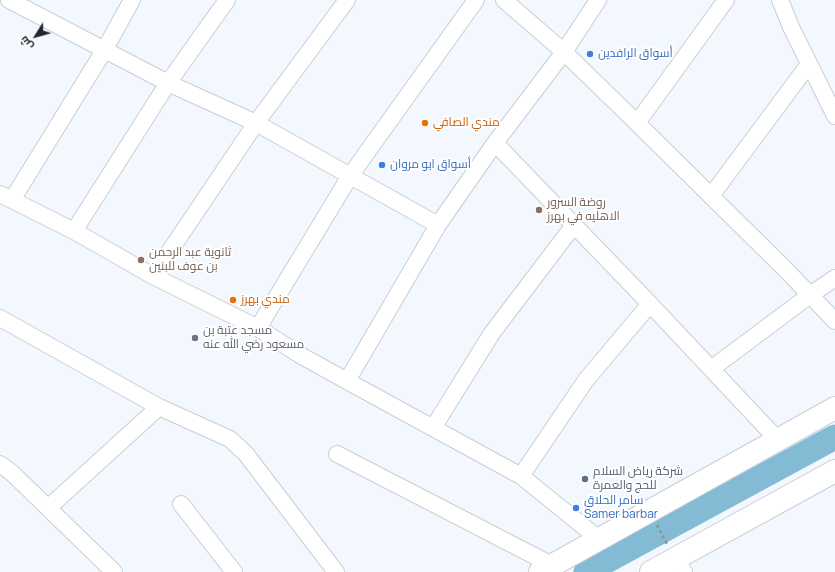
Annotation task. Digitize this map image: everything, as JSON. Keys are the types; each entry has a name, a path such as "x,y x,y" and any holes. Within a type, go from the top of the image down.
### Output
{"street":[{"path":"0,4 2,0"},
{"path":"9,0 168,82 256,123 438,225"},
{"path":"132,0 105,49 6,197 74,231 153,276 258,328 300,355 521,476 599,539"},
{"path":"74,231 168,82 227,0"},
{"path":"153,276 256,123 347,0"},
{"path":"258,328 350,176 476,0"},
{"path":"504,0 564,52 711,196 835,321"},
{"path":"347,381 438,225 495,143 564,52 598,0"},
{"path":"637,123 726,0"},
{"path":"780,0 791,27 835,116"},
{"path":"711,196 809,64"},
{"path":"495,143 778,440"},
{"path":"434,428 492,333 574,225"},
{"path":"711,369 835,278"},
{"path":"521,476 586,380 650,304"},
{"path":"0,318 159,407 230,439 246,454 336,572"},
{"path":"48,508 159,407"},
{"path":"337,454 546,568 835,408"},
{"path":"0,464 12,473 114,572"},
{"path":"651,572 680,565 835,471"},
{"path":"181,504 234,572"}],"path":[{"path":"649,511 680,565"}],"waterway":[{"path":"586,572 835,437"}],"place":[{"name":"أسواق الرافدين","path":"590,54"},
{"name":"مندي الصافي","path":"425,123"},
{"name":"أسواق ابو مروان","path":"382,165"},
{"name":"روضة السرور الاهليه في بهرز","path":"539,210"},
{"name":"ثانوية عبد الرحمن بن عوف للبنين","path":"141,260"},
{"name":"مندي بهرز","path":"233,300"},
{"name":"مسجد عتبة بن مسعود رضي الله عنه","path":"195,338"},
{"name":"شركة رياض السلام للحج والعمرة","path":"585,479"},
{"name":"سامر الحلاق Samer barbar","path":"576,508"}]}
